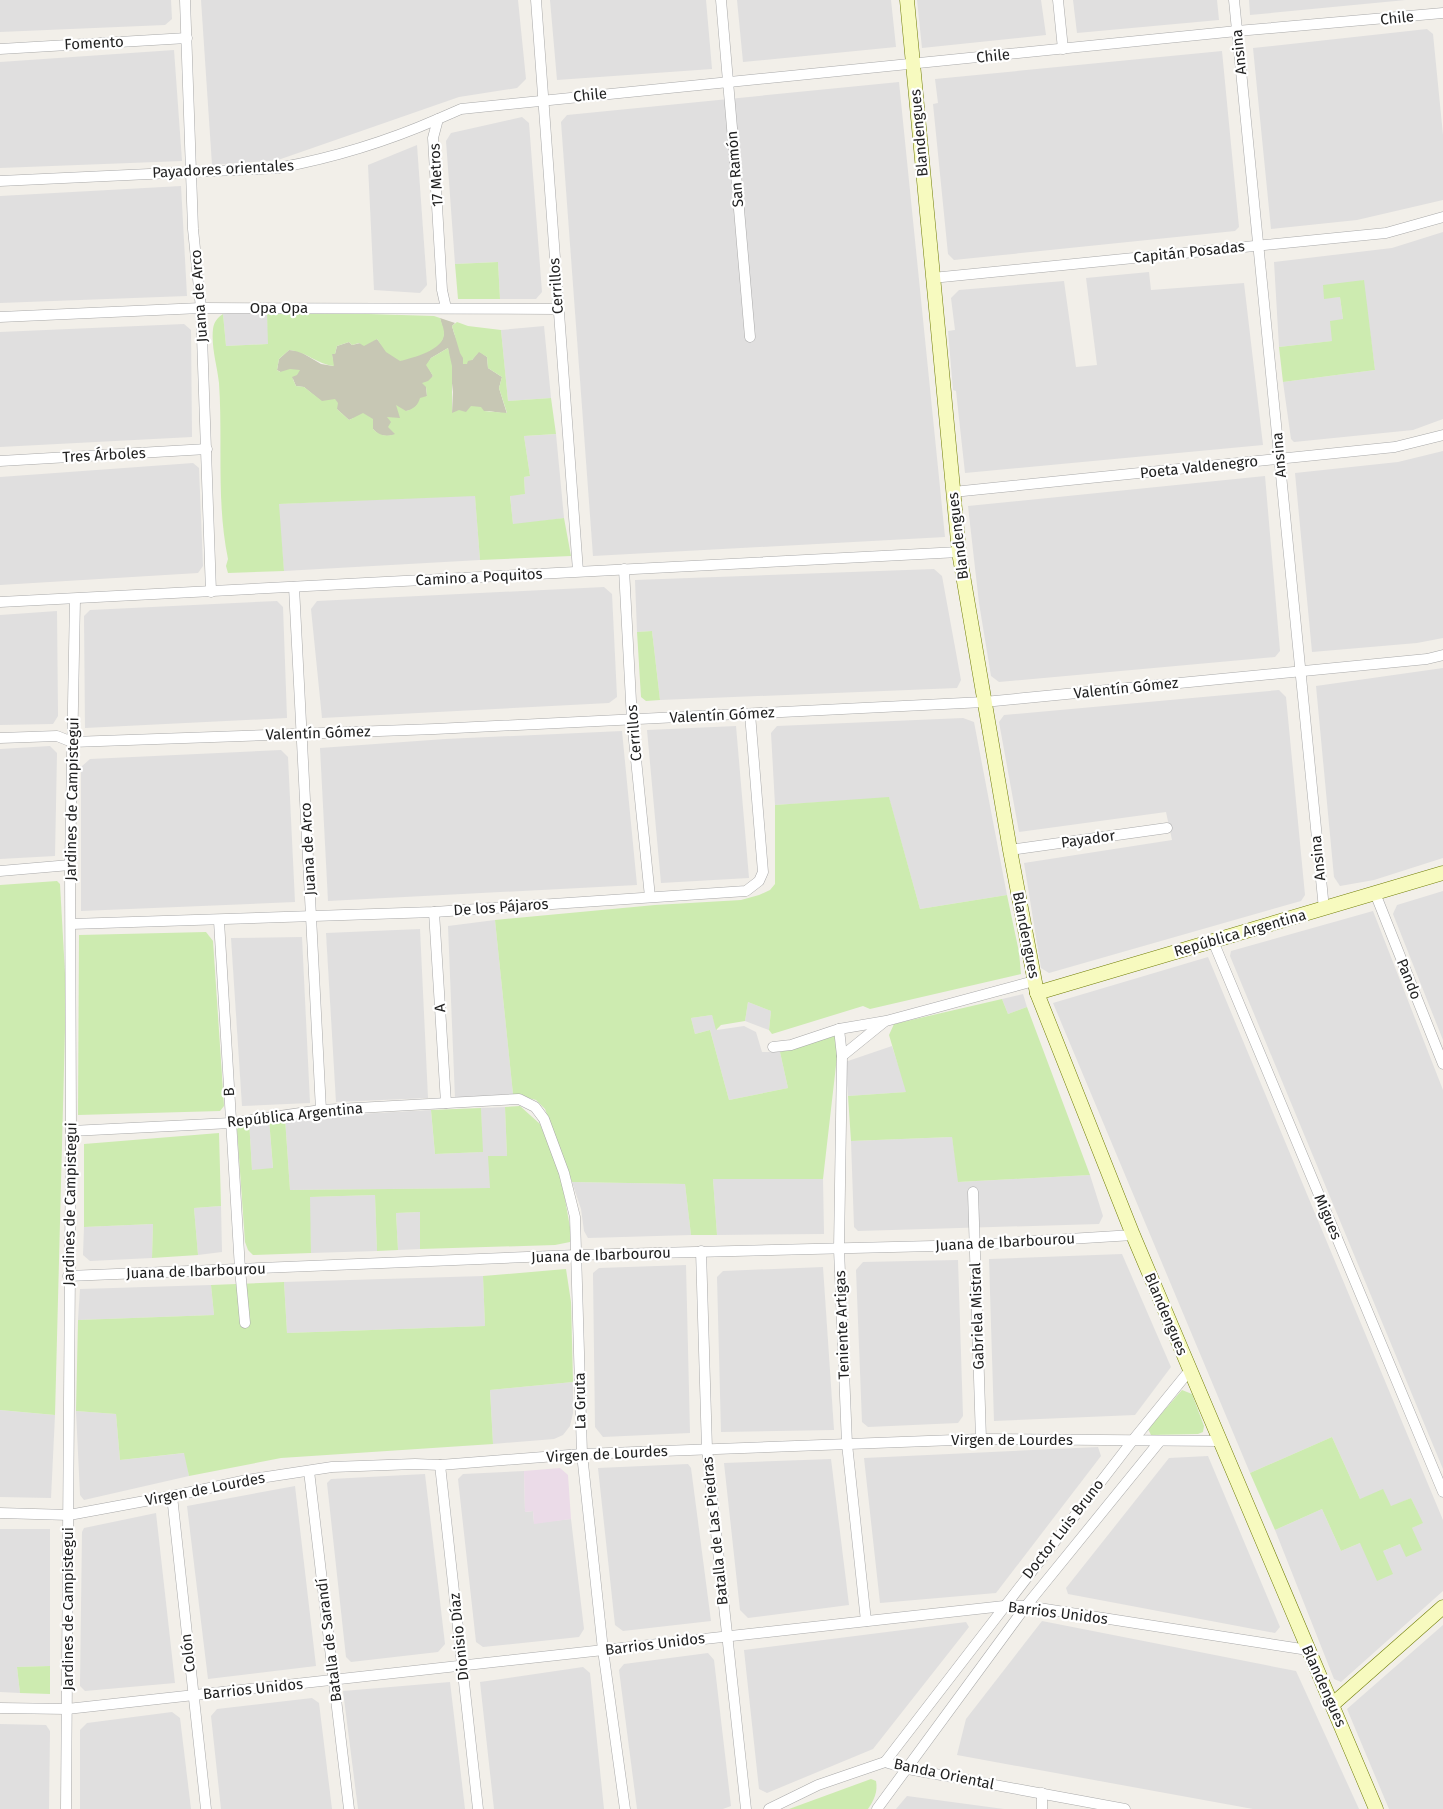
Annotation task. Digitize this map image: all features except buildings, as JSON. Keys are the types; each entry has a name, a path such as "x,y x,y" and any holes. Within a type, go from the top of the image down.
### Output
{"street":[{"name":"Juana de Arco","path":"185,0 191,171 201,308 208,449 211,592"},
{"name":"Cerrillos","path":"536,0 578,571"},
{"name":"San Ramón","path":"721,0 750,337"},
{"name":"Blandengues","path":"907,0 959,552 1010,850 1036,987 1132,1235 1308,1650 1333,1704 1376,1809"},
{"path":"1058,0 1063,49"},
{"name":"Ansina","path":"1234,0 1324,909"},
{"name":"Chile","path":"544,99 1237,31 1443,14"},
{"name":"Fomento","path":"0,49 187,38"},
{"path":"438,119 461,109 544,99"},
{"name":"Payadores orientales","path":"0,181 278,168 302,164 412,131 438,119"},
{"name":"17 Metros","path":"438,119 433,138 442,290 446,308"},
{"name":"Capitán Posadas","path":"932,278 1386,233 1443,217"},
{"name":"Opa Opa","path":"0,317 201,308 558,309"},
{"name":"Poeta Valdenegro","path":"953,492 1395,447 1443,436"},
{"name":"Tres Árboles","path":"0,461 208,449"},
{"name":"Camino a Poquitos","path":"0,602 959,552"},
{"name":"Cerrillos","path":"624,569 632,720 650,897"},
{"name":"Juana de Arco","path":"294,587 321,1110"},
{"name":"Jardines de Campistegui","path":"66,1809 68,1276 71,1131 70,865 75,599"},
{"name":"Valentín Gómez","path":"0,738 57,736 72,742 303,734 984,702 1427,659 1443,655"},
{"name":"De los Pájaros","path":"71,924 219,921 434,912 746,891 759,881 763,872 750,714"},
{"name":"Payador","path":"1010,850 1167,828"},
{"path":"0,871 70,865"},
{"name":"República Argentina","path":"773,1046 791,1045 839,1029 886,1021 1036,987 1213,941 1443,873"},
{"name":"Pando","path":"1375,893 1443,1064"},
{"name":"A","path":"434,912 446,1103"},
{"name":"B","path":"219,921 240,1269 246,1323"},
{"name":"Migues","path":"1213,941 1443,1492"},
{"path":"842,1056 886,1021"},
{"name":"Teniente Artigas","path":"839,1029 842,1056 840,1249 847,1444 866,1620"},
{"name":"República Argentina","path":"71,1131 231,1123 321,1110 519,1099"},
{"name":"La Gruta","path":"519,1099 535,1108 544,1119 564,1173 575,1217 582,1454 602,1650 625,1809"},
{"name":"Gabriela Mistral","path":"973,1192 981,1439"},
{"name":"Juana de Ibarbourou","path":"68,1276 577,1255 974,1245 1132,1235"},
{"name":"Batalla de Las Piedras","path":"701,1251 707,1449 746,1809"},
{"name":"Doctor Luis Bruno","path":"885,1762 1133,1440 1190,1370"},
{"name":"Virgen de Lourdes","path":"0,1513 68,1515 247,1480 341,1466 440,1465 582,1454 981,1439 1219,1441"},
{"name":"Doctor Luis Bruno","path":"877,1809 1026,1606 1160,1441"},
{"name":"Dionisio Díaz","path":"440,1465 478,1809"},
{"name":"Batalla de Sarandí","path":"309,1471 349,1809"},
{"name":"Colón","path":"172,1496 192,1695 206,1809"},
{"name":"Barrios Unidos","path":"0,1708 67,1709 1004,1606 1026,1606 1308,1650"},
{"path":"1333,1704 1443,1607"},
{"name":"Banda Oriental","path":"769,1809 818,1785 885,1762 908,1769 1126,1809"},
{"path":"1042,1793 1042,1809"}],"shaded area":[{"path":"0,0 171,0 172,19 165,25 0,32"},
{"path":"201,0 518,0 526,79 517,88 459,97 278,160 212,165"},
{"path":"550,0 706,0 712,69 557,80"},
{"path":"737,0 891,0 896,47 743,62"},
{"path":"917,0 1041,0 1046,35 922,48"},
{"path":"1073,0 1217,0 1219,20 1077,33"},
{"path":"1249,0 1406,0 1250,15"},
{"path":"1427,29 1433,34 1443,135 1443,200 1357,220 1271,229 1253,48"},
{"path":"174,50 182,161 0,168 0,62"},
{"path":"1222,51 1239,227 1235,231 954,260 948,254 933,104 938,103 935,79"},
{"path":"899,82 945,537 593,556 561,122 567,115"},
{"path":"522,117 529,123 542,292 536,299 500,299 498,262 455,264 446,141 451,133"},
{"path":"417,145 427,285 420,293 374,290 368,165"},
{"path":"181,186 187,296 0,303 0,196"},
{"path":"1443,232 1443,419 1413,430 1294,442 1291,439 1283,382 1375,370 1363,280 1324,298 1340,297 1343,319 1333,341 1279,347 1274,262 1392,248"},
{"path":"1149,272 1151,290 1244,283 1263,445 965,473 956,391 953,390 948,331 955,330 951,298 959,290 1064,281 1076,367 1097,365 1086,278"},
{"path":"232,312 267,314 269,344 226,346 223,314"},
{"path":"440,318 455,323 452,326 464,358 472,360 479,351 487,357 488,368 502,377 499,388 507,414 489,411 452,413 453,392 448,348 431,358 427,365 433,376 426,387 427,396 412,410 406,411 400,418 391,422 396,435 379,435 373,429 373,420 354,418 349,420 328,401 321,401 304,387 296,386 293,379 277,370 279,359 289,350 299,351 321,364 333,366 332,354 335,354 337,346 349,342 352,345 377,339 385,349 429,351 442,340 444,334"},
{"path":"184,324 191,330 192,437 0,447 0,332"},
{"path":"544,326 551,398 508,401 501,330"},
{"path":"556,434 564,518 513,525 510,495 525,494 524,477 530,476 524,436"},
{"path":"1443,451 1443,638 1417,643 1312,652 1295,473 1398,462"},
{"path":"193,463 199,468 203,566 198,573 0,585 0,477"},
{"path":"1265,476 1280,651 1275,657 999,682 991,676 979,603 968,506"},
{"path":"475,495 480,560 284,571 278,504"},
{"path":"934,569 942,576 961,680 957,688 660,700 652,631 637,632 635,580"},
{"path":"604,587 612,594 617,697 609,703 322,718 311,609 317,601"},
{"path":"277,601 283,607 287,718 85,728 84,616 90,610"},
{"path":"57,611 58,716 53,724 0,725 0,615"},
{"path":"1443,668 1443,858 1374,880 1340,886 1334,877 1316,686"},
{"path":"1279,690 1286,697 1305,895 1301,901 1049,973 1041,968 1024,863 1172,840 1166,812 1019,832 999,722 1004,715"},
{"path":"963,718 974,722 1007,895 920,909 889,798 775,805 771,733 777,726"},
{"path":"736,726 749,878 661,883 647,730"},
{"path":"622,731 637,885 328,901 320,748 445,739"},
{"path":"50,746 57,753 55,856 0,859 0,749"},
{"path":"281,750 288,757 295,902 81,911 81,767 90,759"},
{"path":"1443,891 1443,1040 1393,914 1397,905"},
{"path":"1373,911 1443,1090 1443,1469 1230,956 1231,951"},
{"path":"495,920 513,1094 455,1098 448,926"},
{"path":"420,929 428,1098 336,1102 326,933"},
{"path":"302,937 310,1103 242,1106 231,938"},
{"path":"1208,957 1443,1520 1443,1591 1341,1682 1334,1679 1275,1530 1322,1509 1341,1551 1360,1543 1383,1551 1400,1544 1412,1528 1422,1523 1411,1498 1391,1507 1360,1499 1332,1437 1250,1473 1053,1003"},
{"path":"1023,994 1027,1007 1008,1014 1002,999"},
{"path":"748,1002 771,1011 769,1030 745,1021"},
{"path":"712,1015 717,1030 744,1026 756,1032 762,1052 780,1052 788,1088 729,1100 710,1030 695,1034 691,1018"},
{"path":"892,1046 907,1092 848,1096 845,1062"},
{"path":"505,1107 507,1156 490,1188 290,1190 285,1118 431,1110 435,1154 482,1152 481,1108"},
{"path":"269,1119 273,1169 252,1170 249,1120"},
{"path":"952,1137 959,1182 1090,1175 1103,1216 1099,1224 858,1231 854,1227 851,1141"},
{"path":"713,1179 823,1179 824,1234 717,1235"},
{"path":"572,1182 685,1184 691,1235 588,1238 584,1231 581,1209"},
{"path":"375,1195 377,1251 311,1253 309,1197"},
{"path":"221,1206 222,1252 198,1255 194,1208"},
{"path":"420,1212 420,1249 398,1250 396,1213"},
{"path":"153,1224 152,1258 90,1261 83,1255 84,1227"},
{"path":"1122,1254 1171,1367 1135,1415 994,1421 989,1259"},
{"path":"958,1260 963,1416 958,1423 868,1427 862,1422 856,1270 863,1262"},
{"path":"686,1265 690,1433 603,1437 595,1427 593,1273 599,1268"},
{"path":"823,1267 834,1430 721,1432 717,1277 723,1271"},
{"path":"483,1276 485,1326 287,1333 284,1282"},
{"path":"211,1285 214,1315 78,1320 80,1289"},
{"path":"573,1382 573,1413 570,1426 563,1435 554,1439 493,1444 490,1390"},
{"path":"0,1410 55,1415 51,1498 0,1497"},
{"path":"76,1411 116,1414 120,1460 185,1453 189,1476 84,1500 80,1495"},
{"path":"1098,1447 1101,1456 996,1593 880,1603 864,1458"},
{"path":"1208,1456 1280,1627 1275,1633 1068,1594 1066,1588 1169,1458"},
{"path":"831,1459 849,1605 748,1618 740,1610 724,1463"},
{"path":"688,1464 691,1468 711,1621 623,1631 615,1625 598,1468"},
{"path":"560,1468 568,1475 571,1519 534,1524 533,1511 525,1512 524,1471"},
{"path":"524,1471 525,1512 533,1511 534,1523 571,1519 584,1629 579,1637 483,1647 476,1642 458,1479 463,1474"},
{"path":"425,1474 445,1644 438,1652 351,1662 346,1657 327,1483 331,1479"},
{"path":"295,1486 316,1666 208,1679 187,1506"},
{"path":"156,1513 175,1683 85,1691 80,1686 82,1532 84,1528"},
{"path":"0,1529 50,1529 50,1666 17,1667 20,1693 0,1692"},
{"path":"1042,1621 1296,1671 1359,1809 1253,1809 957,1755 966,1719"},
{"path":"966,1622 969,1627 873,1749 767,1793 759,1789 744,1650"},
{"path":"1443,1625 1443,1809 1389,1809 1347,1709"},
{"path":"708,1653 714,1660 731,1806 723,1809 637,1809 619,1670 624,1664"},
{"path":"583,1667 590,1673 604,1809 494,1809 480,1682"},
{"path":"450,1682 465,1809 358,1809 343,1691"},
{"path":"312,1698 319,1703 332,1809 221,1809 211,1716 217,1709"},
{"path":"172,1712 180,1718 191,1809 80,1809 80,1730 87,1723"},
{"path":"0,1724 46,1725 50,1731 49,1809 0,1809"},
{"path":"907,1796 1004,1809 896,1809"}],"green space":[{"path":"498,262 500,299 458,299 455,264"},
{"path":"1364,280 1375,370 1283,382 1279,347 1332,341 1330,321 1343,319 1340,297 1324,299 1323,285"},
{"path":"336,313 434,316 440,318 444,333 443,339 439,344 434,349 405,360 400,361 386,352 377,339 364,346 359,343 352,345 349,342 337,346 335,354 332,354 334,366 289,350 279,359 277,370 280,372 290,369 300,370 297,375 292,377 296,386 304,387 322,401 335,399 338,403 337,409 349,420 363,413 373,419 373,429 386,436 395,434 388,427 391,422 387,417 400,418 396,405 406,411 415,406 420,398 427,396 426,387 422,383 428,381 433,376 426,365 431,358 448,348 452,366 452,413 459,410 466,412 471,406 481,407 484,411 507,413 499,388 502,377 488,368 487,357 479,352 467,364 463,364 463,358 452,326 457,322 468,326 501,330 508,401 551,398 556,434 524,436 530,476 524,477 525,494 510,496 513,524 564,518 571,556 480,560 475,496 279,504 284,571 228,573 222,515 220,405 213,342 214,324 223,314 226,346 268,344 267,314"},
{"path":"652,631 660,700 646,701 641,697 637,632"},
{"path":"889,797 920,909 1007,895 1019,952 1021,974 870,1009 863,1006 772,1034 769,1030 771,1011 748,1002 745,1021 721,1025 716,1030 712,1015 691,1018 695,1034 710,1030 729,1100 788,1088 780,1052 835,1036 838,1048 823,1179 713,1179 717,1235 691,1235 685,1184 572,1182 545,1109 536,1100 513,1094 495,920 655,905 741,900 759,895 770,890 775,884 775,805"},
{"path":"57,881 60,884 66,991 55,1415 0,1410 0,885"},
{"path":"206,932 213,941 224,1106 220,1111 78,1115 79,935"},
{"path":"1002,999 1008,1014 1027,1007 1090,1175 958,1182 952,1137 851,1141 848,1096 906,1092 889,1035 894,1024"},
{"path":"520,1106 540,1124 561,1176 572,1239 570,1242 555,1245 420,1249 420,1212 396,1213 398,1250 377,1251 375,1195 310,1197 311,1253 253,1255 248,1250 245,1242 237,1129 249,1120 252,1170 273,1168 269,1119 285,1118 290,1190 490,1188 488,1156 507,1156 505,1107"},
{"path":"481,1108 483,1152 435,1154 431,1110"},
{"path":"219,1133 221,1206 194,1208 198,1255 152,1258 153,1224 84,1227 84,1144"},
{"path":"566,1269 571,1302 573,1382 490,1390 493,1444 281,1458 189,1476 184,1453 120,1460 116,1414 76,1411 78,1320 214,1315 211,1285 284,1282 287,1333 485,1326 483,1276"},
{"path":"1182,1390 1192,1394 1204,1426 1203,1432 1198,1434 1151,1435 1148,1429"},
{"path":"1332,1437 1360,1499 1383,1489 1391,1506 1411,1498 1423,1523 1412,1528 1422,1550 1406,1557 1400,1544 1383,1551 1393,1574 1377,1581 1360,1543 1341,1551 1322,1509 1275,1530 1250,1473"},
{"path":"50,1666 50,1694 20,1693 17,1667"},
{"path":"871,1779 876,1781 876,1792 868,1809 789,1809"}]}
